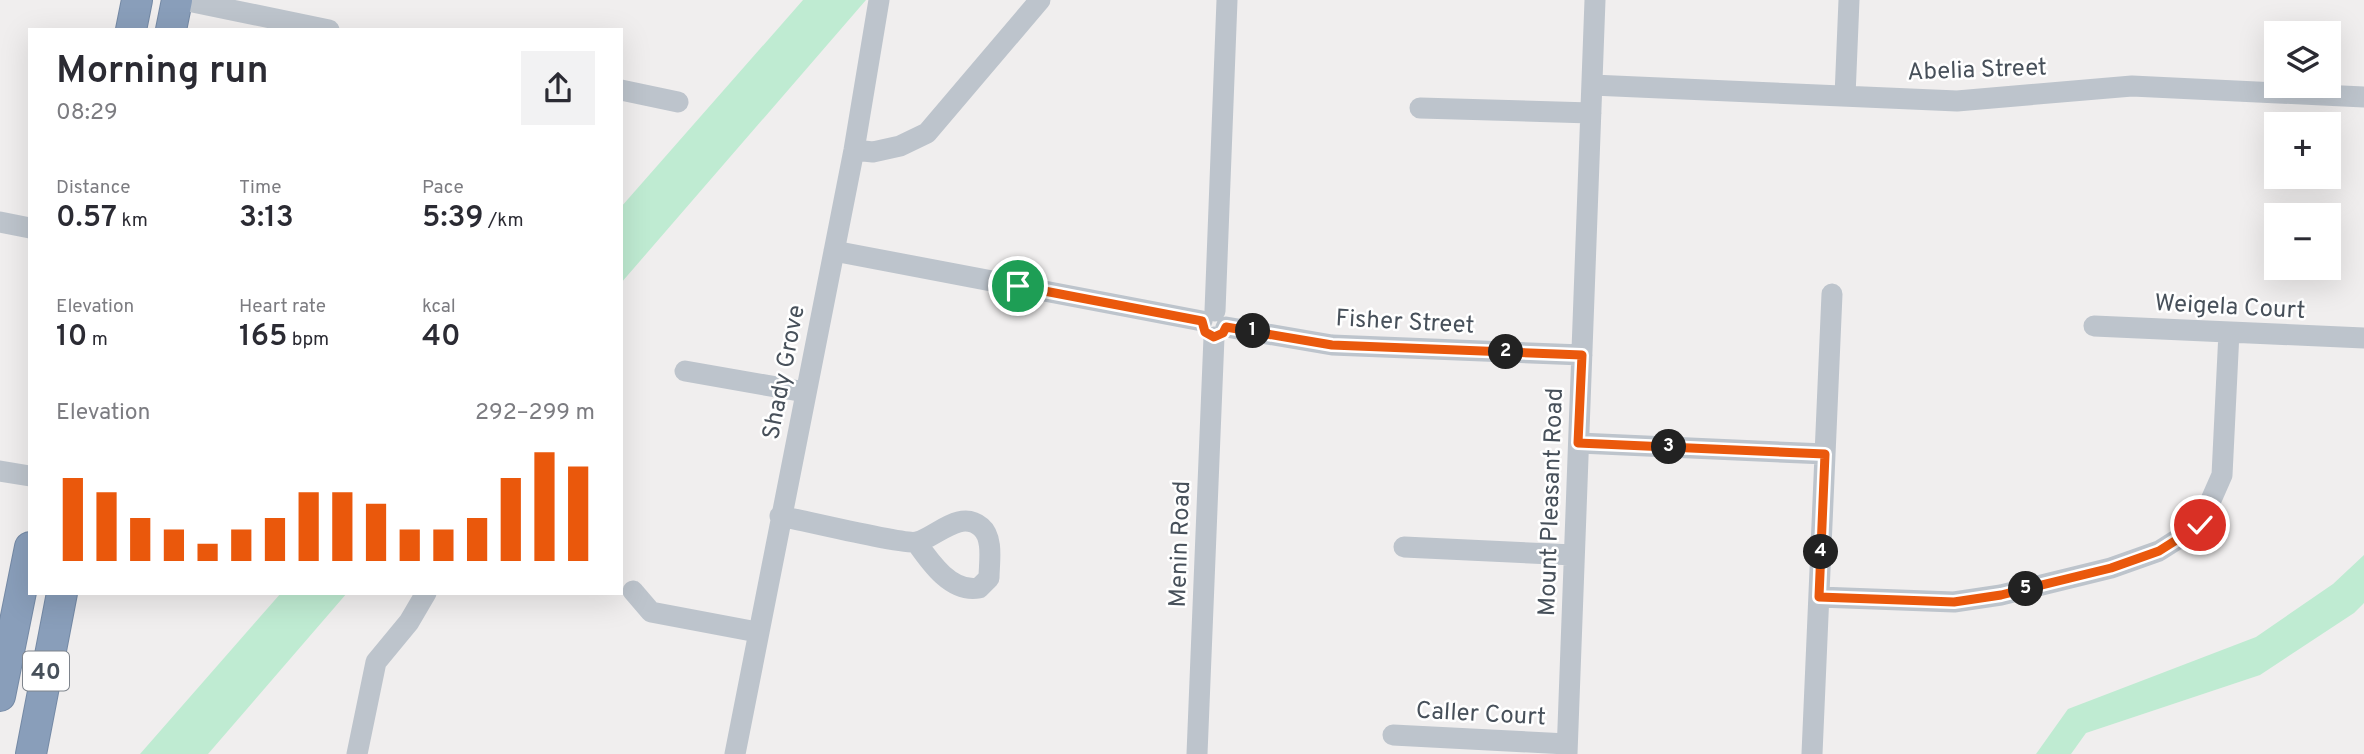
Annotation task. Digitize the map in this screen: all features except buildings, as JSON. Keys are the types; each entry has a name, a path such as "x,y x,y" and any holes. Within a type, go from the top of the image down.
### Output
{"highway":[{"path":"131,28 137,0"},
{"path":"171,28 177,0"},
{"name":"40","path":"0,696 28,557"},
{"name":"40","path":"31,754 62,595"}],"street":[{"path":"183,0 319,28"},
{"name":"Shady Grove","path":"735,754 854,150 879,0"},
{"path":"854,150 873,152 900,146 928,133 1040,0"},
{"name":"Menin Road","path":"1198,754 1227,0"},
{"name":"Mount Pleasant Road","path":"1567,749 1595,0"},
{"path":"1845,96 1849,0"},
{"name":"Abelia Street","path":"1592,85 1957,101 2133,86 2364,97"},
{"path":"623,90 678,102"},
{"path":"1420,108 1591,113"},
{"path":"0,222 28,228"},
{"name":"Fisher Street","path":"834,251 1332,345 1582,355"},
{"path":"1812,754 1832,294"},
{"name":"Weigela Court","path":"2094,326 2364,338"},
{"path":"1819,597 1954,602 2001,595 2111,568 2159,551 2200,525 2222,475 2229,332"},
{"path":"685,371 805,392"},
{"path":"1578,443 1825,454"},
{"path":"0,471 28,476"},
{"path":"780,516 916,542"},
{"path":"1404,547 1574,555"},
{"path":"633,591 651,612 757,632"},
{"path":"357,754 376,662 381,652 409,622 425,595"},
{"name":"Caller Court","path":"1392,735 1567,749"}],"green space":[{"path":"803,0 866,0 623,281 623,205"},
{"path":"2364,555 2364,603 2354,613 2260,675 2086,733 2071,754 2036,754 2068,709 2256,637 2333,584"},
{"path":"279,595 345,595 208,754 140,754"}],"route":[{"path":"1018,286 1202,321 1205,332 1214,337 1223,333 1226,327 1332,345 1582,355 1578,443 1825,454 1819,597 1954,602 2001,595 2111,568 2159,551 2200,525"}]}
